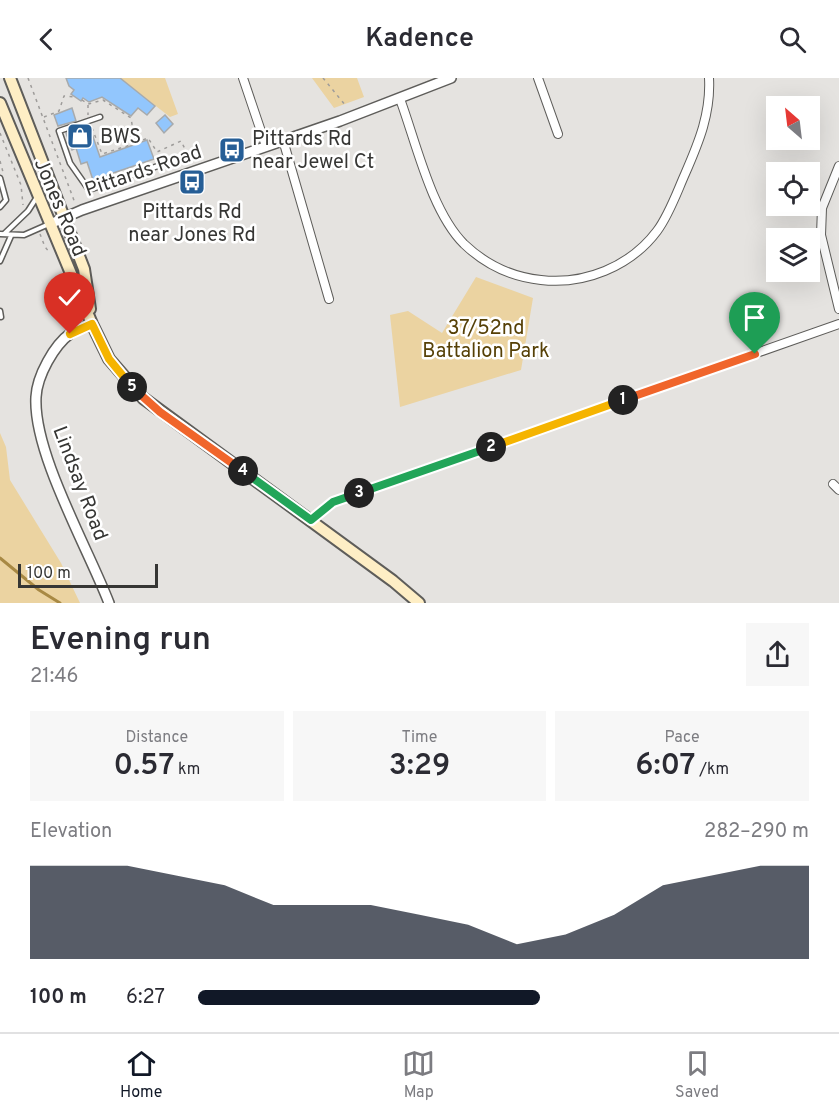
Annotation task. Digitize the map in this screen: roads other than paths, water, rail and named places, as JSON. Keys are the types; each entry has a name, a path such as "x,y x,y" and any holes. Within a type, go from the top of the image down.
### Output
{"main road":[{"name":"Jones Road","path":"10,78 84,269 92,324"},
{"name":"Jones Road","path":"0,104 37,196 109,359 143,398 311,520 419,603"}],"street":[{"path":"243,78 266,146"},
{"name":"Pittards Road","path":"50,224 400,99 451,78"},
{"path":"538,78 558,134"},
{"path":"400,99 437,202 463,242 495,267 526,278 558,282 588,278 611,268 635,253 657,231 678,190 707,119 709,78"},
{"path":"283,141 329,299"},
{"path":"839,165 822,208 821,235 839,309"},
{"name":"Lindsay Road","path":"92,324 70,334 50,360 41,377 36,406 56,479 109,603"},
{"path":"311,520 333,502 839,324"}],"lane":[{"path":"100,117 59,131 70,163 89,190 175,160"},
{"path":"0,178 6,200 0,207"},
{"path":"2,234 28,211 37,196"},
{"path":"2,234 11,236 30,233 50,224"},
{"path":"0,261 11,236"}],"waterway":[{"path":"0,558 39,590 60,603"}],"place":[{"name":"BWS","path":"80,136"},
{"name":"Pittards Rd near Jewel Ct","path":"232,150"},
{"name":"Pittards Rd near Jones Rd","path":"192,182"}],"park label":[{"name":"37/52nd Battalion Park","path":"486,338"}]}
